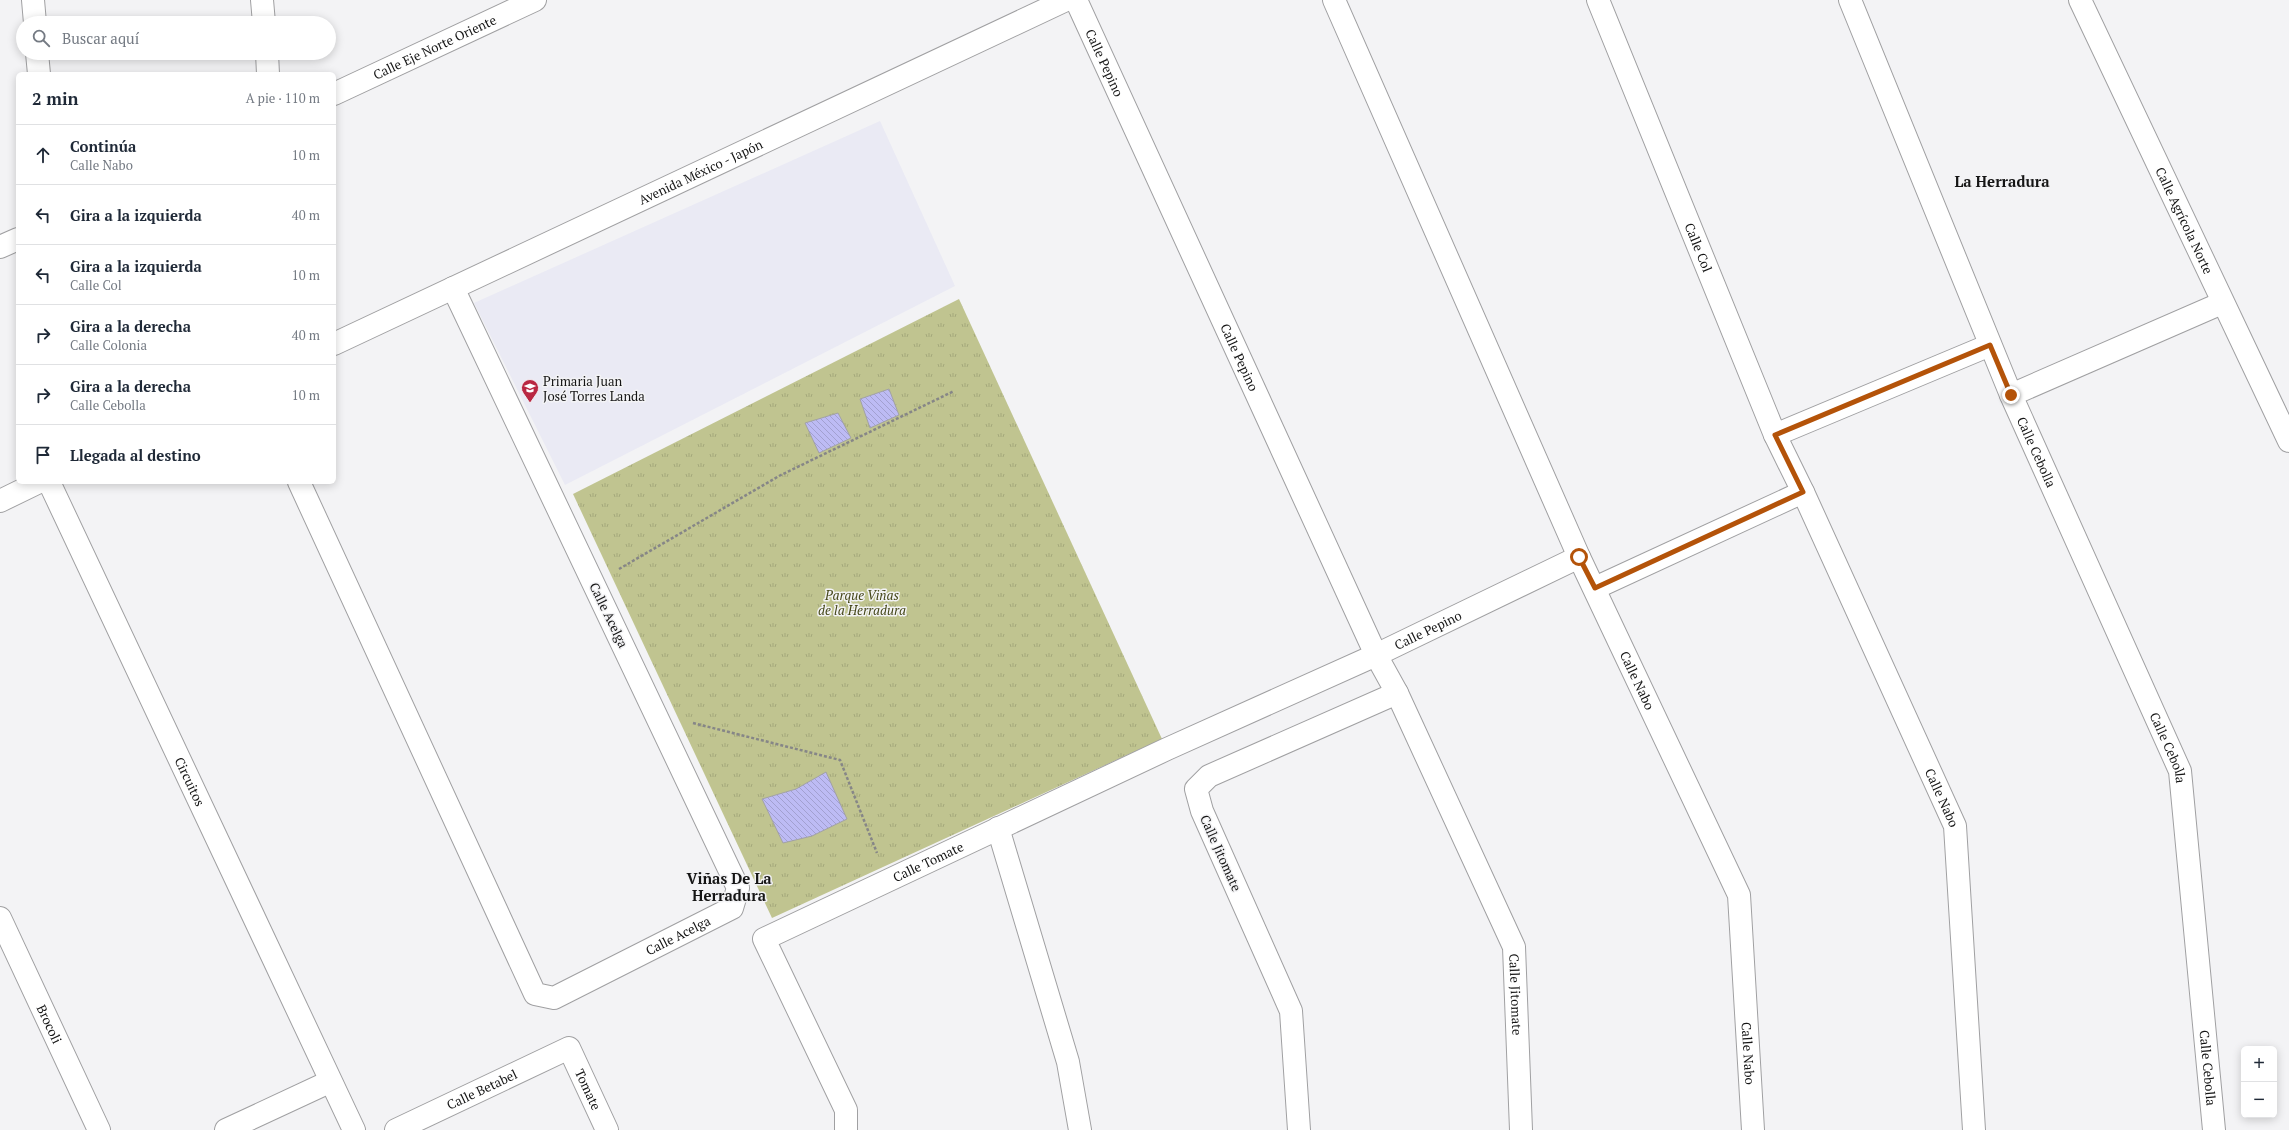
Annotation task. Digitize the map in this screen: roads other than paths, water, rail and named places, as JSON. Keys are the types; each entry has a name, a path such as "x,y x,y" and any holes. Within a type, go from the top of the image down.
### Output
{"street":[{"path":"33,0 34,16"},
{"path":"262,0 263,16"},
{"name":"Calle Eje Norte Oriente","path":"336,93 494,9 535,0"},
{"name":"Avenida México - Japón","path":"336,343 1066,0"},
{"name":"Calle Pepino","path":"1076,0 1376,655 1579,557"},
{"path":"1334,0 1579,557"},
{"name":"Calle Col","path":"1598,0 1775,435 1803,492"},
{"path":"1775,435 1990,345 1850,0"},
{"name":"Calle Agrícola Norte","path":"2080,0 2289,441"},
{"path":"38,60 39,72"},
{"path":"267,60 268,72"},
{"path":"0,247 16,240"},
{"name":"Calle Acelga","path":"299,484 535,994 554,998 732,908 738,888 453,288"},
{"path":"2011,395 2222,302"},
{"name":"Calle Cebolla","path":"1990,345 2180,771 2214,1130"},
{"path":"0,501 36,484"},
{"name":"Circuitos","path":"50,484 329,1082"},
{"path":"1595,588 1803,492"},
{"name":"Calle Nabo","path":"1803,492 1955,826 1974,1130"},
{"name":"Calle Nabo","path":"1579,557 1739,895 1753,1130"},
{"name":"Calle Jitomate","path":"1376,655 1397,693 1514,947 1521,1130"},
{"name":"Calle Tomate","path":"846,1130 846,1110 764,939 998,828 1376,655"},
{"name":"Calle Jitomate","path":"1299,1130 1291,1011 1202,811 1196,789 1209,776 1397,693"},
{"path":"998,828 1068,1062 1080,1130"},
{"name":"Brocoli","path":"0,918 99,1130"},
{"name":"Calle Betabel","path":"396,1130 569,1048"},
{"name":"Tomate","path":"569,1048 607,1130"},
{"path":"226,1130 329,1082 354,1130"}],"place":[{"name":"Primaria Juan José Torres Landa","path":"530,403"}],"district":[{"name":"La Herradura","path":"2002,182"},
{"name":"Viñas De La Herradura","path":"729,888"}],"park label":[{"name":"Parque Viñas de la Herradura","path":"862,602"}]}
